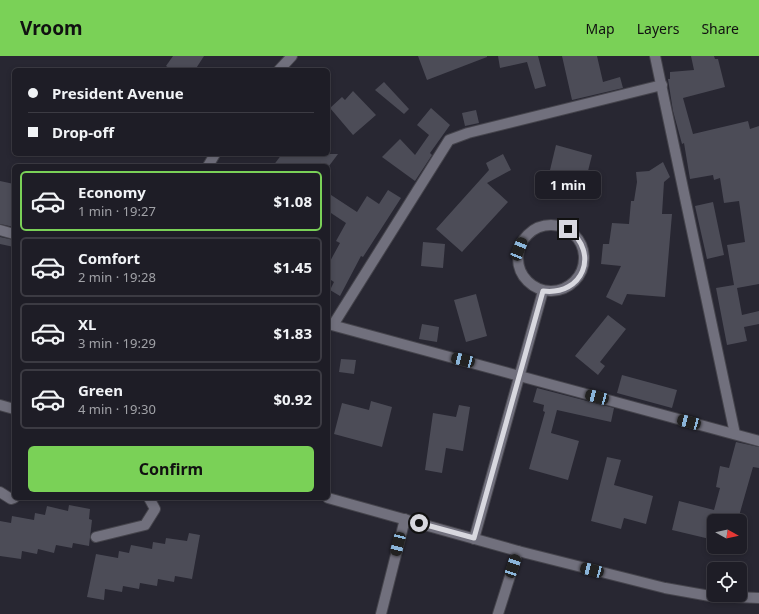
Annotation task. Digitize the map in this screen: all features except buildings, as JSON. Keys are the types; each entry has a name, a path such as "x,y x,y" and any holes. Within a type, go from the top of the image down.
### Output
{"street":[{"path":"281,68 292,56"},
{"path":"655,56 736,434"},
{"path":"662,85 468,133 449,140 331,324 759,441"},
{"path":"543,226 560,226 568,229 580,241 584,254 584,267 575,282 568,287 556,291 543,291 534,288 522,275 518,258 519,249 522,241 535,229 543,226"},
{"path":"0,230 12,233"},
{"path":"474,538 543,291"},
{"path":"0,406 12,409"},
{"path":"0,492 12,497"},
{"path":"330,499 518,551 665,588 710,596 759,598"},
{"path":"96,537 145,525 155,509 150,500"},
{"path":"381,614 405,519"},
{"path":"498,614 518,551"}],"route":[{"path":"419,523 474,538 543,291 560,291 568,287 575,282 584,267 584,249 575,234 568,229"}]}
